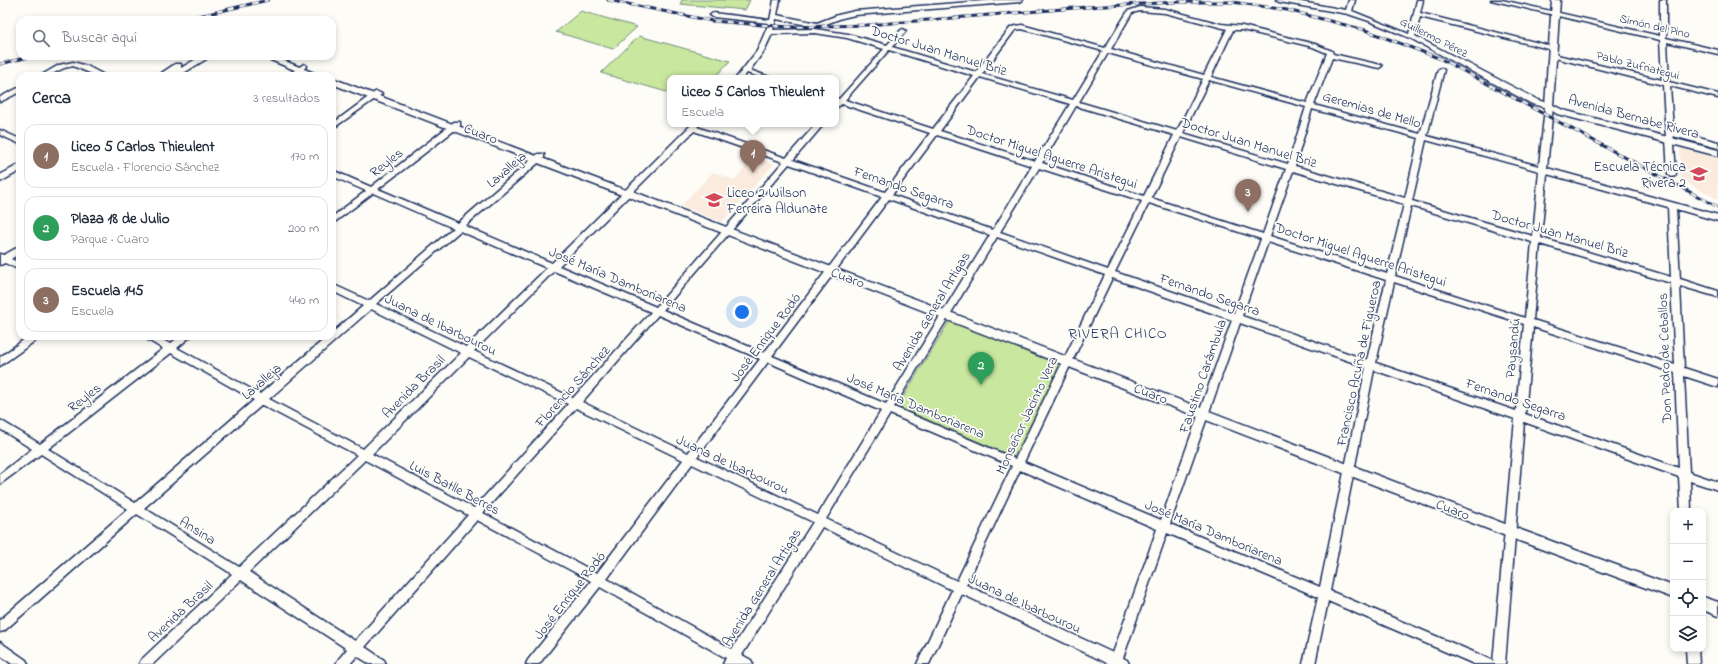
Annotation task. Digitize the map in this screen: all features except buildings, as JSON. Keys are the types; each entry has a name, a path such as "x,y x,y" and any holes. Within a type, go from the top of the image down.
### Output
{"street":[{"path":"742,75 762,50 773,25 778,0"},
{"path":"713,15 773,25 799,23 818,25 840,16 855,13 1020,0"},
{"name":"Guillermo Pérez","path":"1279,0 1349,12 1412,37 1535,102 1549,106"},
{"path":"1349,12 1352,0"},
{"path":"1412,37 1420,0"},
{"name":"Simón del Pino","path":"1494,0 1718,52"},
{"path":"1549,106 1556,0"},
{"path":"1663,0 1663,39 1672,174"},
{"name":"Avenida General Artigas","path":"731,660 820,520 1130,12 1142,8 1160,9 1231,28"},
{"name":"Pablo Zufriategui","path":"1416,14 1667,84 1718,96"},
{"name":"Doctor Juan Manuel Briz","path":"773,25 833,33 1718,294"},
{"name":"Geremias de Mello","path":"1018,27 1108,50 1718,218"},
{"name":"José Enrique Rodó","path":"532,664 599,580 1011,30 1018,27"},
{"path":"1231,28 1242,28 1315,46 1330,53 1379,66"},
{"name":"Monseñor Jacinto Vera","path":"923,664 1067,361 1148,200 1178,135 1231,28"},
{"path":"839,101 903,31"},
{"name":"Faustino Carámbula","path":"1118,663 1164,526 1290,168 1310,106 1330,53"},
{"path":"167,72 187,60"},
{"path":"180,72 199,60"},
{"name":"Cuaro","path":"277,60 316,72"},
{"name":"Cuaro","path":"286,60 310,72"},
{"path":"52,72 69,63 73,63 94,72"},
{"path":"296,72 302,68"},
{"name":"Francisco Acuña de Figueroa","path":"1309,664 1371,364 1392,278 1423,137 1440,70"},
{"path":"746,71 759,75"},
{"name":"Cuaro","path":"336,78 376,96"},
{"name":"Cuaro","path":"336,82 539,158 622,192 629,193 1511,532 1670,591"},
{"path":"0,100 16,91"},
{"path":"336,124 376,96"},
{"name":"Doctor Miguel Aguerre Aristegui","path":"839,102 1037,164 1718,383"},
{"name":"Avenida Bernabe Rivera","path":"1549,106 1560,112 1670,137 1718,145"},
{"name":"Paysandú","path":"1499,664 1520,415 1549,106"},
{"name":"Reyles","path":"336,219 455,126"},
{"name":"Avenida Brasil","path":"145,664 365,454 694,127"},
{"name":"Fernando Segarra","path":"698,127 787,162 1520,415 1718,486"},
{"name":"Florencio Sánchez","path":"342,664 728,232 817,127"},
{"path":"0,132 16,140"},
{"name":"Avenida Bernabe Rivera","path":"1670,137 1718,153"},
{"name":"Lavalleja","path":"336,334 539,158"},
{"path":"0,170 16,161"},
{"path":"0,179 16,169"},
{"name":"José María Damboriarena","path":"336,175 1488,664"},
{"name":"Don Pedro de Ceballos","path":"1672,205 1686,508"},
{"path":"2,259 16,251"},
{"path":"2,259 16,265"},
{"name":"Juana de Ibarbourou","path":"336,290 1118,663"},
{"path":"0,362 30,340"},
{"name":"Luis Batlle Berres","path":"156,340 262,400 599,580 731,660 748,664"},
{"name":"Reyles","path":"0,480 181,340"},
{"name":"Lavalleja","path":"0,627 330,340"},
{"name":"Ansina","path":"0,424 240,573 380,664"},
{"path":"1706,604 1718,609"},
{"path":"0,648 22,664"},
{"path":"1692,652 1693,664"}],"shaded area":[{"name":"Escuela Técnica Rivera 2","path":"1680,148 1718,158 1718,199 1681,180"},
{"name":"Liceo 2 Wilson Ferreira Aldunate","path":"755,157 774,164 722,222 681,206 713,172 734,180"}],"green space":[{"path":"682,0 750,0 745,10 680,4"},
{"path":"581,11 637,27 613,49 556,32"},
{"path":"639,36 730,61 717,75 667,75 667,92 601,73"},
{"path":"950,320 1062,364 1016,458 897,407"}],"railway":[{"path":"199,16 268,0"},
{"path":"608,0 712,21 790,27 867,25 1087,7 1178,2 1232,2 1287,10 1365,30 1441,59 1718,207"},
{"path":"0,64 16,60"}],"place":[{"name":"Liceo 5 Carlos Thieulent","path":"753,173"},
{"name":"Escuela Técnica Rivera 2","path":"1699,174"},
{"name":"Liceo 2 Wilson Ferreira Aldunate","path":"714,200"},
{"name":"Escuela 145","path":"1248,212"},
{"name":"Plaza 18 de Julio","path":"981,385"}],"district":[{"name":"RIVERA CHICO","path":"1118,333"}]}
